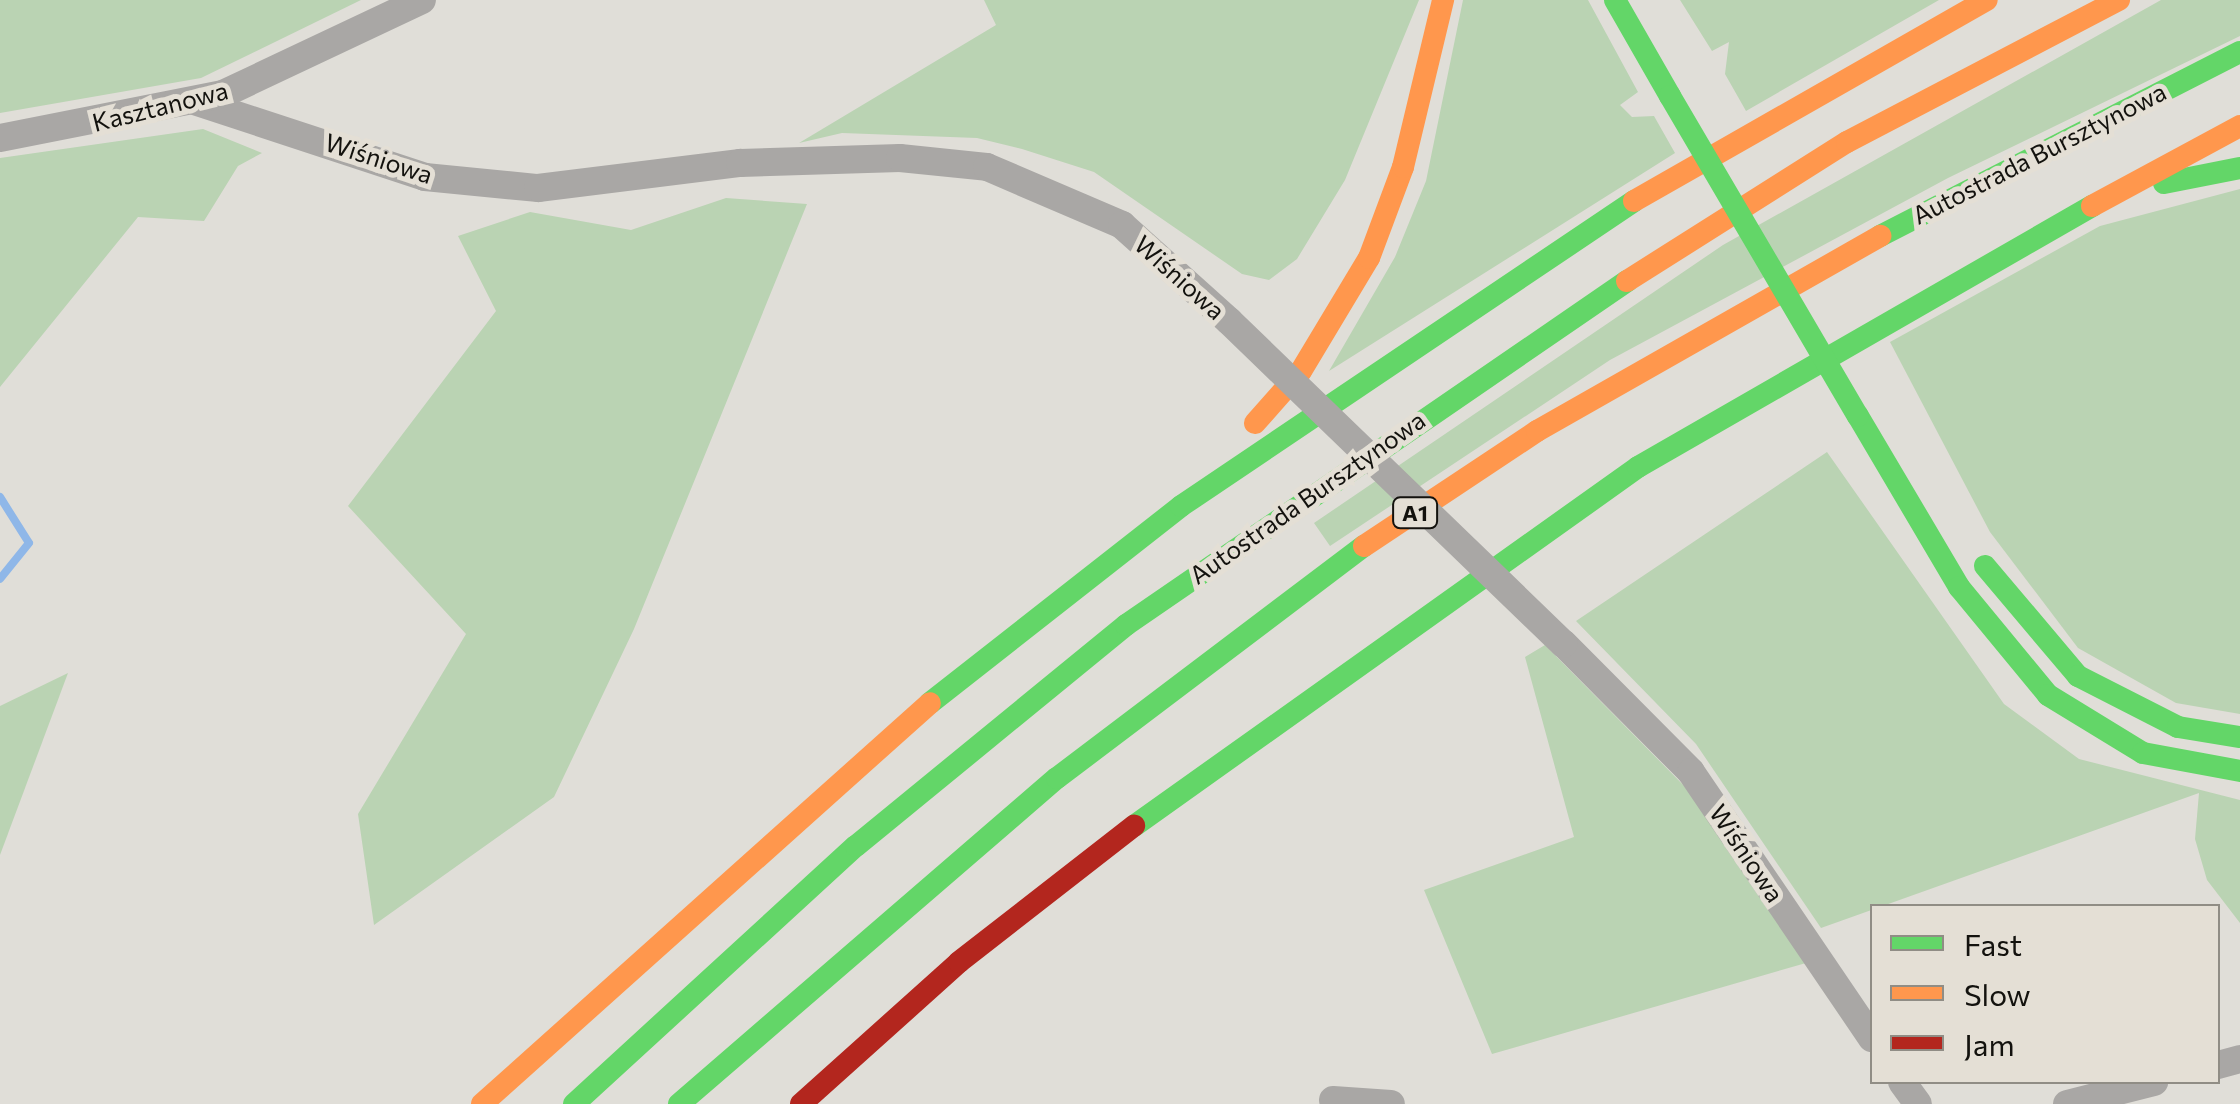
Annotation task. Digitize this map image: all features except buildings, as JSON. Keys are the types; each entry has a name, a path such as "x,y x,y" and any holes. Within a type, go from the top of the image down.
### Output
{"highway":[{"path":"1181,506 1301,370 1369,258 1402,167 1443,0"},
{"path":"1615,0 1970,603 2048,695 2142,753 2240,771"},
{"path":"482,1104 852,764 1181,506 1445,320 1674,176 1987,0"},
{"name":"Autostrada Bursztynowa","path":"574,1104 856,846 1126,625 1478,376 1847,142 2119,0"},
{"name":"Autostrada Bursztynowa","path":"679,1104 1058,778 1365,546 1537,431 1930,207 2240,52"},
{"path":"1720,113 1778,213"},
{"path":"801,1104 959,962 1344,668 1638,466 2083,207 2240,126"},
{"path":"2083,207 2240,168"},
{"path":"1797,246 1864,363"},
{"path":"1969,539 2038,638 2078,676 2178,727 2240,736"}],"street":[{"name":"Kasztanowa","path":"0,138 194,101 422,0"},
{"name":"Wiśniowa","path":"194,101 424,177 538,188 740,163 900,158 987,167 1122,225 1229,321 1691,772 1870,1035"},
{"path":"2067,1104 2146,1084"},
{"path":"1334,1100 1391,1104"}],"green space":[{"path":"0,0 361,0 201,78 0,113"},
{"path":"984,0 1419,0 1345,180 1297,259 1269,280 1242,274 1094,172 1022,149 977,138 842,133 799,143 996,25"},
{"path":"1463,0 1588,0 1638,92 1620,105 1632,117 1654,116 1675,153 1329,371 1395,257 1426,181"},
{"path":"1680,0 1939,0 1746,111 1725,74 1729,42 1712,51"},
{"path":"2161,0 2240,0 2240,36 1948,178 1610,360 1330,546 1314,523 1723,245"},
{"path":"203,129 262,153 238,166 204,221 138,217 0,387 0,158"},
{"path":"2240,189 2240,714 2176,703 2078,648 1990,532 1890,342 2100,226"},
{"path":"726,198 807,204 634,629 554,797 374,925 358,814 466,634 348,506 496,311 458,236 530,212 631,230"},
{"path":"1827,452 2004,704 2079,759 2240,800 2240,923 2207,880 2195,839 2199,793 1888,904 1870,904 1870,910 1821,928 1696,744 1576,621"},
{"path":"1545,645 1701,803 1806,963 1492,1054 1424,890 1574,837 1525,657"},
{"path":"68,673 0,855 0,706"}],"waterway":[{"path":"0,497 29,543 0,579"}],"traffic: fast":[{"path":"1615,0 1670,96"},
{"path":"1880,236 2240,52"},
{"path":"1670,96 1858,416"},
{"path":"2164,183 2240,168"},
{"path":"930,703 1181,506 1634,201"},
{"path":"1134,826 1638,467 2092,206"},
{"path":"574,1104 856,846 1126,625 1627,281"},
{"path":"1858,416 1959,587 2048,695 2143,753 2240,771"},
{"path":"679,1104 1057,778 1364,546"},
{"path":"1985,566 2078,676 2178,727 2240,737"}],"traffic: slow":[{"path":"1255,423 1301,371 1369,258 1403,167 1443,0"},
{"path":"1634,201 1987,0"},
{"path":"1627,281 1847,142 2119,0"},
{"path":"2092,206 2240,126"},
{"path":"1364,546 1537,431 1880,236"},
{"path":"482,1104 930,703"}],"traffic: jam":[{"path":"801,1104 959,962 1134,826"}]}
